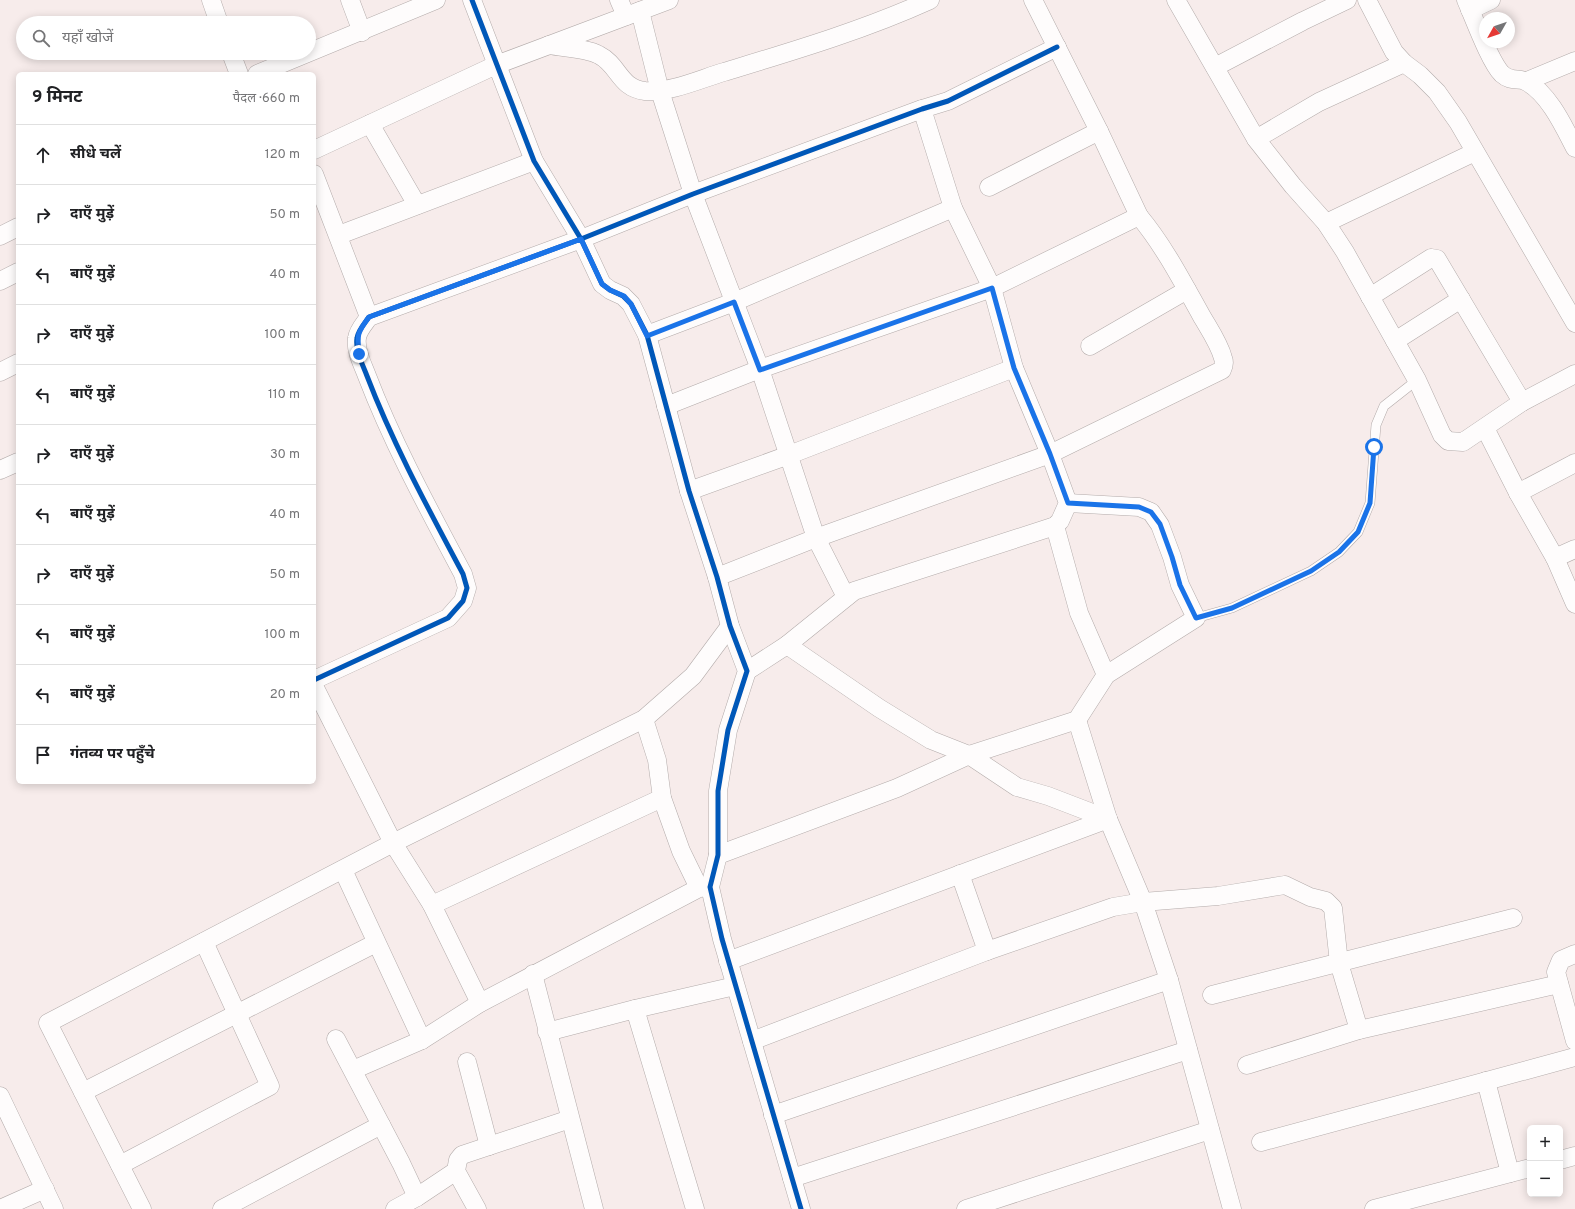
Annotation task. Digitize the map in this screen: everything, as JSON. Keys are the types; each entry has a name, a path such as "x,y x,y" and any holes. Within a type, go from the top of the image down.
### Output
{"street":[{"path":"211,0 217,16"},
{"path":"350,0 362,32"},
{"path":"316,50 436,0"},
{"path":"353,1070 422,1040 480,1003 533,974 705,888 718,855 718,790 728,730 747,671 730,626 717,577 689,491 647,336 631,304 624,296 610,290 602,284 581,239 534,161 472,0"},
{"path":"316,149 496,65 549,45 628,9 668,0"},
{"path":"549,45 598,54 610,63 626,83 634,89 660,91 803,48 903,12 930,0"},
{"path":"717,577 816,538 1050,454 1222,370 1224,364 1223,358 1187,290 1149,228 1139,216 1099,131 1033,0"},
{"path":"1176,0 1256,139 1293,186 1326,223 1345,252 1416,380 1442,435 1448,441 1463,442 1522,402 1575,374"},
{"path":"1215,67 1347,0"},
{"path":"1367,0 1394,52 1404,63 1437,92 1458,122 1575,323"},
{"path":"1491,0 1468,5 1493,61 1502,73 1511,80 1527,81 1575,61"},
{"path":"628,9 660,91 693,194 760,370 816,538 846,597"},
{"path":"316,679 448,618 463,601 467,588 463,574 421,494 375,397 359,354 357,338 361,328 369,317 581,239 693,194 922,109 948,101 1057,47"},
{"path":"234,60 238,72"},
{"path":"262,72 292,60"},
{"path":"1256,139 1319,102 1404,63"},
{"path":"1527,81 1547,99 1575,148"},
{"path":"747,671 787,645 854,591 1054,526 1060,521 1068,503 1050,454 1014,368 992,288 953,208 922,109"},
{"path":"370,124 416,205"},
{"path":"989,188 1099,131"},
{"path":"1326,223 1475,152"},
{"path":"339,236 416,205 534,161"},
{"path":"316,179 369,317"},
{"path":"647,336 734,302 953,208"},
{"path":"666,406 760,370 992,288 1139,216"},
{"path":"0,236 16,229"},
{"path":"1370,297 1431,258 1437,259 1522,402"},
{"path":"0,281 16,273"},
{"path":"1090,346 1187,290"},
{"path":"1395,341 1461,299"},
{"path":"0,372 16,364"},
{"path":"689,491 789,455 1014,368"},
{"path":"1485,428 1518,492 1555,558 1575,604"},
{"path":"0,470 16,463"},
{"path":"1518,492 1575,464"},
{"path":"718,855 897,788 969,755 1077,720 1106,675 1196,618 1180,585 1160,524 1151,512 1139,507 1068,503"},
{"path":"1054,526 1079,613 1106,675"},
{"path":"1555,558 1575,549"},
{"path":"142,1209 48,1023 393,843 644,719 692,676 730,626"},
{"path":"787,645 879,708 931,740 969,755 1017,787 1048,796 1108,819"},
{"path":"316,690 393,843 432,905 480,1003"},
{"path":"644,719 657,760 662,798 681,851 705,888 722,939 801,1209"},
{"path":"1077,720 1108,819 1143,902 1169,980 1210,1130 1229,1208"},
{"path":"432,905 662,798"},
{"path":"728,961 1108,819"},
{"path":"343,870 422,1040"},
{"path":"960,874 987,951"},
{"path":"752,1041 987,951 1113,907 1143,902 1218,896 1285,885 1310,897 1326,901 1333,908 1340,963 1359,1030"},
{"path":"1212,995 1513,918"},
{"path":"120,1166 270,1086 204,942"},
{"path":"83,1092 376,943"},
{"path":"1575,954 1561,960 1556,972 1575,1040"},
{"path":"533,974 594,1209"},
{"path":"773,1116 1169,980"},
{"path":"1247,1065 1359,1030 1559,984"},
{"path":"548,1032 635,1009 735,986"},
{"path":"635,1009 695,1209"},
{"path":"336,1039 401,1163 417,1197"},
{"path":"792,1178 1188,1050"},
{"path":"1260,1142 1575,1057"},
{"path":"467,1062 489,1146"},
{"path":"1486,1081 1510,1173"},
{"path":"0,1096 54,1209"},
{"path":"477,1209 456,1171 458,1160 462,1155 570,1119"},
{"path":"222,1209 381,1125"},
{"path":"966,1209 1210,1130"},
{"path":"1563,1159 1575,1156"},
{"path":"1374,1209 1527,1169"},
{"path":"396,1209 456,1171"},
{"path":"0,1209 45,1189"}],"lane":[{"path":"1196,618 1232,608 1311,571 1339,552 1358,532 1370,503 1376,425 1384,406 1416,380"}],"cycle path":[{"path":"472,0 534,161 581,239 602,284 610,290 623,296 631,304 647,335 689,491 717,577 730,626 747,671 728,730 718,791 718,855 710,887 722,939 801,1209"},
{"path":"316,679 448,618 463,601 467,588 463,574 388,427 360,358 357,348 358,335 360,329 369,317 581,239 693,194 922,109 948,101 1057,47"}],"route":[{"path":"359,354 357,338 361,328 369,317 581,239 602,284 610,290 624,296 631,304 647,336 734,302 760,370 992,288 1014,368 1050,454 1068,503 1139,507 1151,512 1160,524 1180,585 1196,618 1232,608 1311,571 1339,552 1358,532 1370,503 1374,447"}]}
